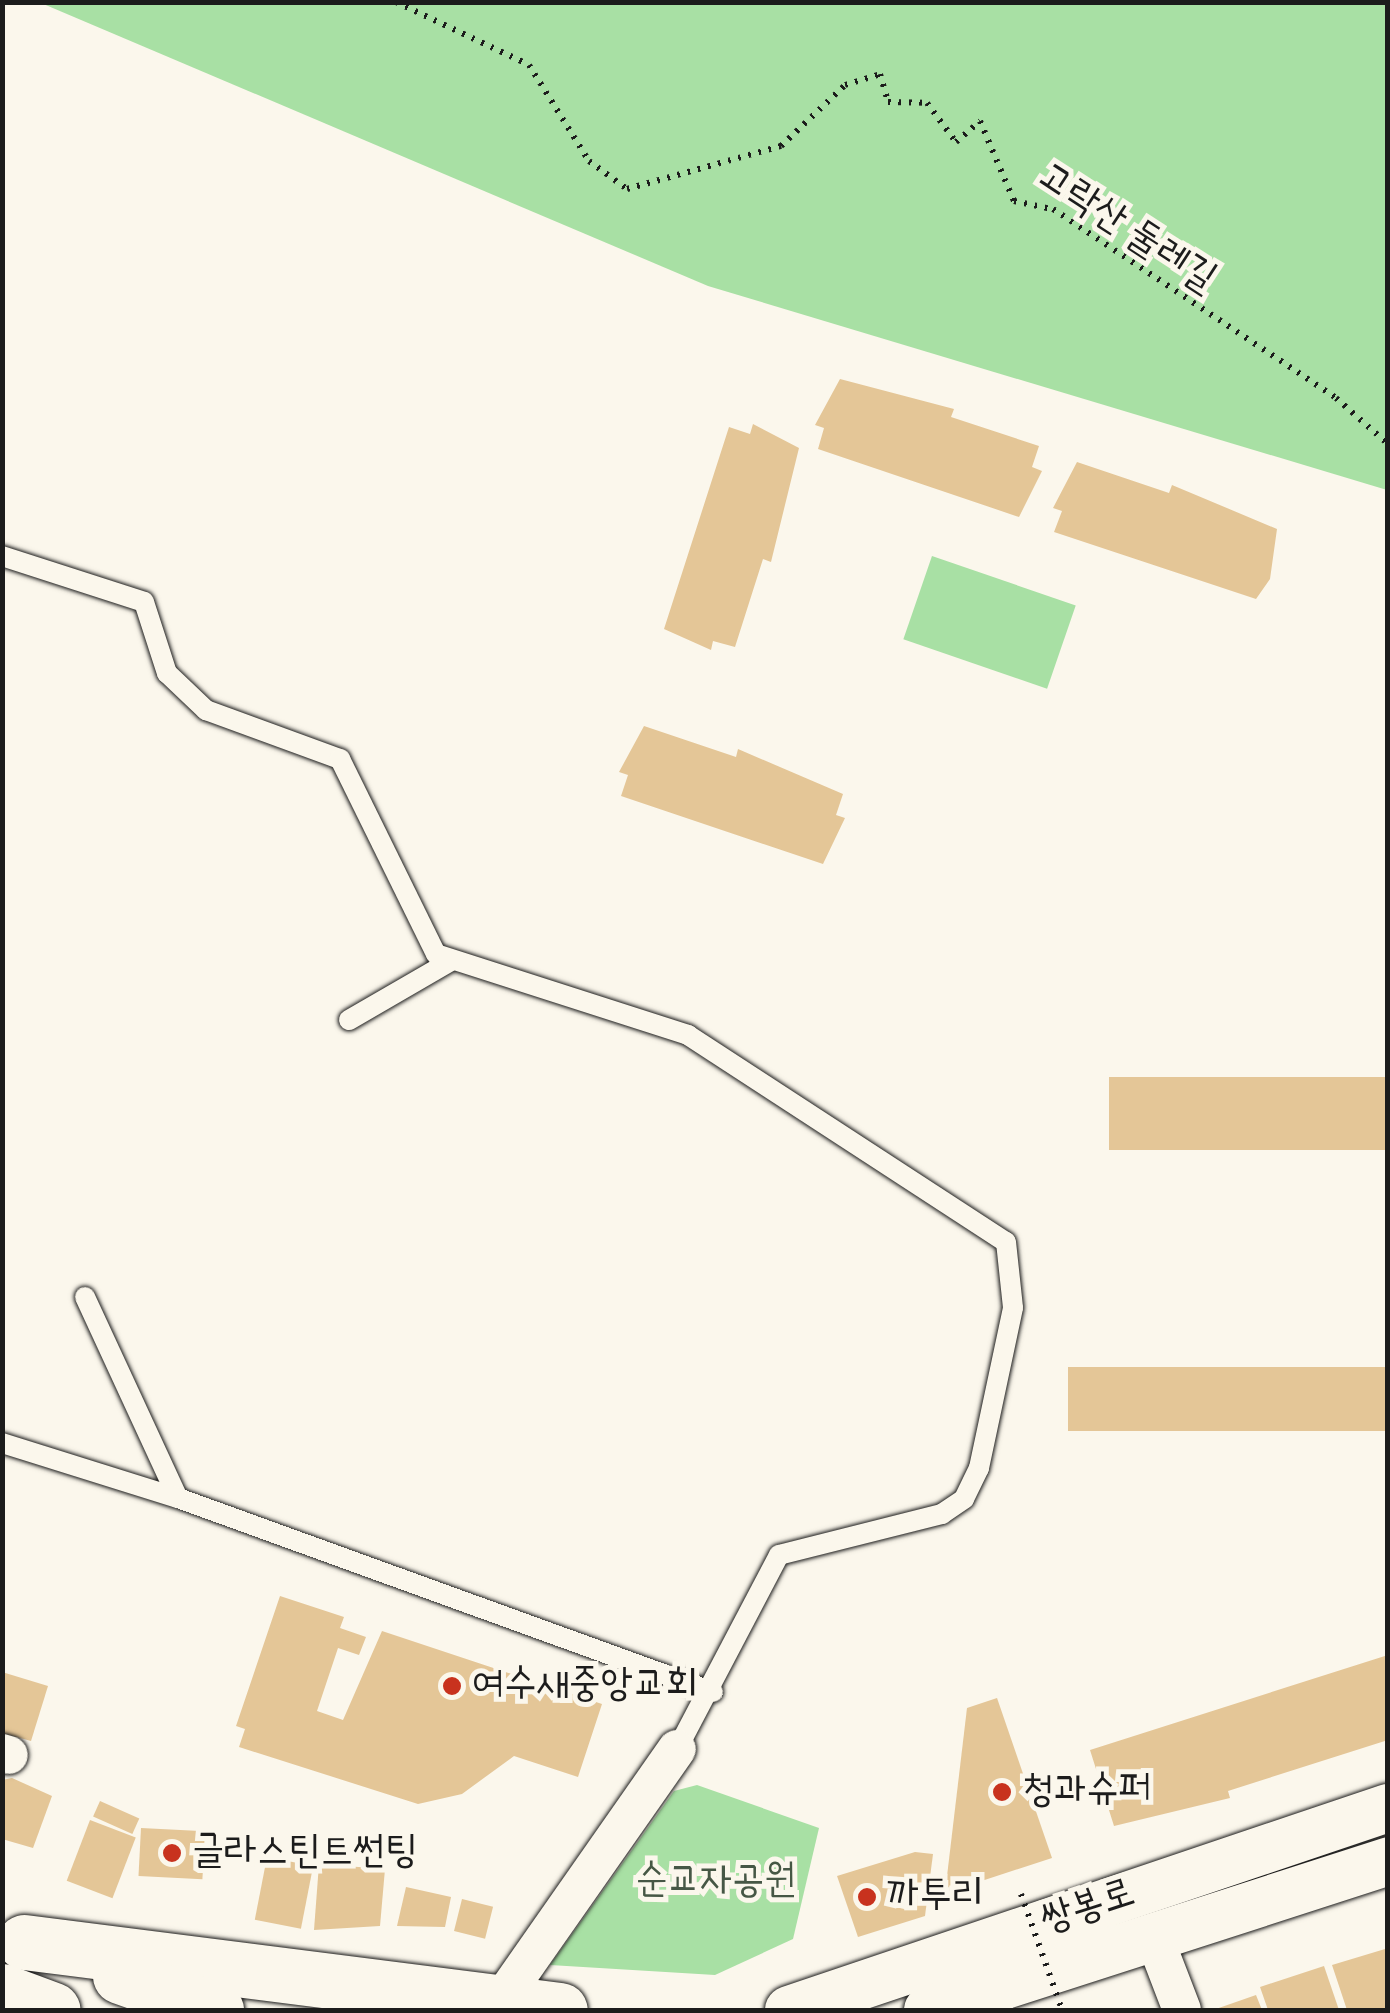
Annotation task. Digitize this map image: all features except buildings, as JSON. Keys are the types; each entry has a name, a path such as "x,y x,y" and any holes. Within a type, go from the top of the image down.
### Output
{"main road":[{"path":"10,1956 560,2010"},
{"path":"10,1956 53,2010"},
{"path":"10,1956 216,2010"}],"street":[{"path":"499,2003 677,1748"},
{"name":"쌍봉로","path":"789,2010 1388,1808"},
{"name":"쌍봉로","path":"928,2010 982,2000 1137,1943 1388,1862"},
{"path":"1102,1904 1137,1943 1182,2010"}],"lane":[{"path":"2,556 144,602 167,673 206,710 340,759 417,930 449,962 720,1051 975,1214 1011,1252 1014,1297 1000,1380 964,1499 942,1514 779,1555 712,1692 677,1748"},
{"path":"349,1020 449,962"},
{"path":"84,1297 178,1498"},
{"path":"2,1444 178,1498 712,1692"}],"path":[{"name":"고락산 둘레길","path":"396,2 529,65 589,161 626,190 780,146 845,85 880,74 888,102 927,103 956,142 980,121 1014,200 1053,209 1336,398 1388,444"},
{"path":"1021,1894 1062,2010"}],"green space":[{"path":"41,3 1387,3 1387,490 708,286"},
{"path":"932,556 1076,605 1047,689 903,639"},
{"name":"순교자공원","path":"697,1785 819,1828 793,1939 715,1975 550,1965 674,1791"}],"place":[{"name":"여수새중앙교회","path":"452,1686"},
{"name":"청과슈퍼","path":"1002,1792"},
{"name":"글라스틴트썬팅","path":"172,1853"},
{"name":"까투리","path":"867,1897"}]}
